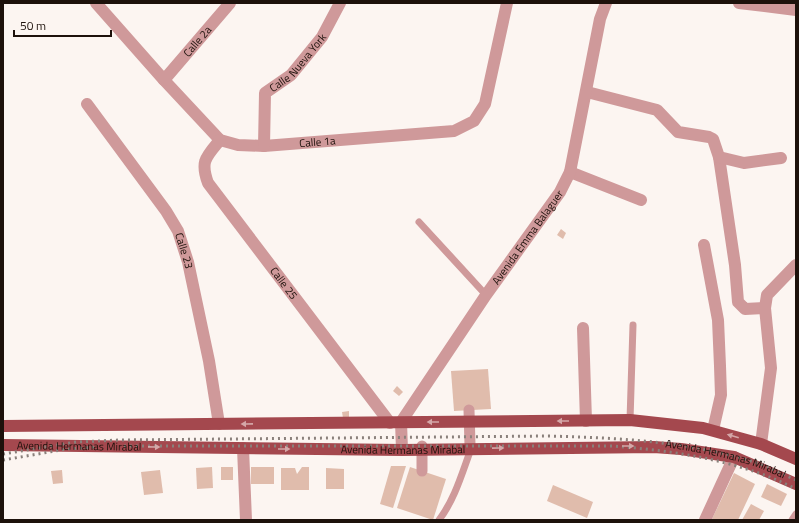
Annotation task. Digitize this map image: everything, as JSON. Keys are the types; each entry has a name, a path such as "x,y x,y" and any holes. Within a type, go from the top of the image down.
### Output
{"main road":[{"name":"Avenida Hermanas Mirabal","path":"3,426 630,420 713,430 760,444 796,459"},
{"name":"Avenida Hermanas Mirabal","path":"3,445 402,450 470,447 654,447 681,449 734,457 796,484"}],"street":[{"name":"Calle 2a","path":"164,80 230,3"},
{"name":"Calle Nueva York","path":"264,146 265,93 291,75 322,37 340,3"},
{"name":"Calle 1a","path":"220,140 238,145 264,146 454,131 474,121 485,104 507,3"},
{"name":"Avenida Emma Balaguer","path":"396,422 560,192 570,172 587,92 600,19 606,3"},
{"path":"739,3 796,10"},
{"path":"98,4 164,80 220,140"},
{"path":"587,92 657,110 678,132 709,137 713,140 719,157 735,265 738,302 745,309 765,308"},
{"name":"Calle 23","path":"87,104 166,211 178,231 188,262 208,353 219,424"},
{"name":"Calle 25","path":"220,140 207,156 203,171 208,184 396,422"},
{"path":"719,157 744,164 781,158"},
{"path":"570,172 641,200"},
{"path":"704,245 718,320 721,395 713,430"},
{"path":"760,444 771,368 765,308 769,292 796,265"},
{"path":"583,328 586,421"},
{"path":"469,410 470,447"},
{"path":"396,422 402,450"},
{"path":"422,446 422,471"},
{"path":"243,448 246,520"},
{"path":"705,520 734,457"}],"lane":[{"path":"419,222 486,295"},
{"path":"630,420 633,325"},
{"path":"439,520 448,508 454,496 470,447"},
{"path":"792,520 796,514"}],"building":[{"path":"561,229 566,233 563,239 557,235"},
{"path":"488,369 491,409 454,411 451,371"},
{"path":"397,386 403,392 399,396 393,391"},
{"path":"349,411 349,418 343,418 342,412"},
{"path":"391,466 406,466 393,508 380,504"},
{"path":"212,467 213,488 197,489 196,468"},
{"path":"221,467 233,467 233,480 221,480"},
{"path":"251,467 274,467 274,484 251,484"},
{"path":"302,467 309,467 309,490 281,490 281,468 295,468 297,474"},
{"path":"410,467 446,479 433,520 397,508"},
{"path":"326,468 344,469 344,489 326,489"},
{"path":"62,470 63,483 53,484 51,471"},
{"path":"160,470 163,493 144,495 141,472"},
{"path":"734,473 755,484 738,520 714,520 712,519"},
{"path":"767,484 787,494 781,506 761,497"},
{"path":"553,485 593,502 587,518 547,501"},
{"path":"751,504 764,511 759,520 742,520"}],"railway":[{"path":"3,454 76,442 119,440 549,436 653,442 704,449 759,464 796,480"},
{"path":"124,446 613,446 706,458 752,471 796,489"},
{"path":"3,460 67,449 96,447"}]}
